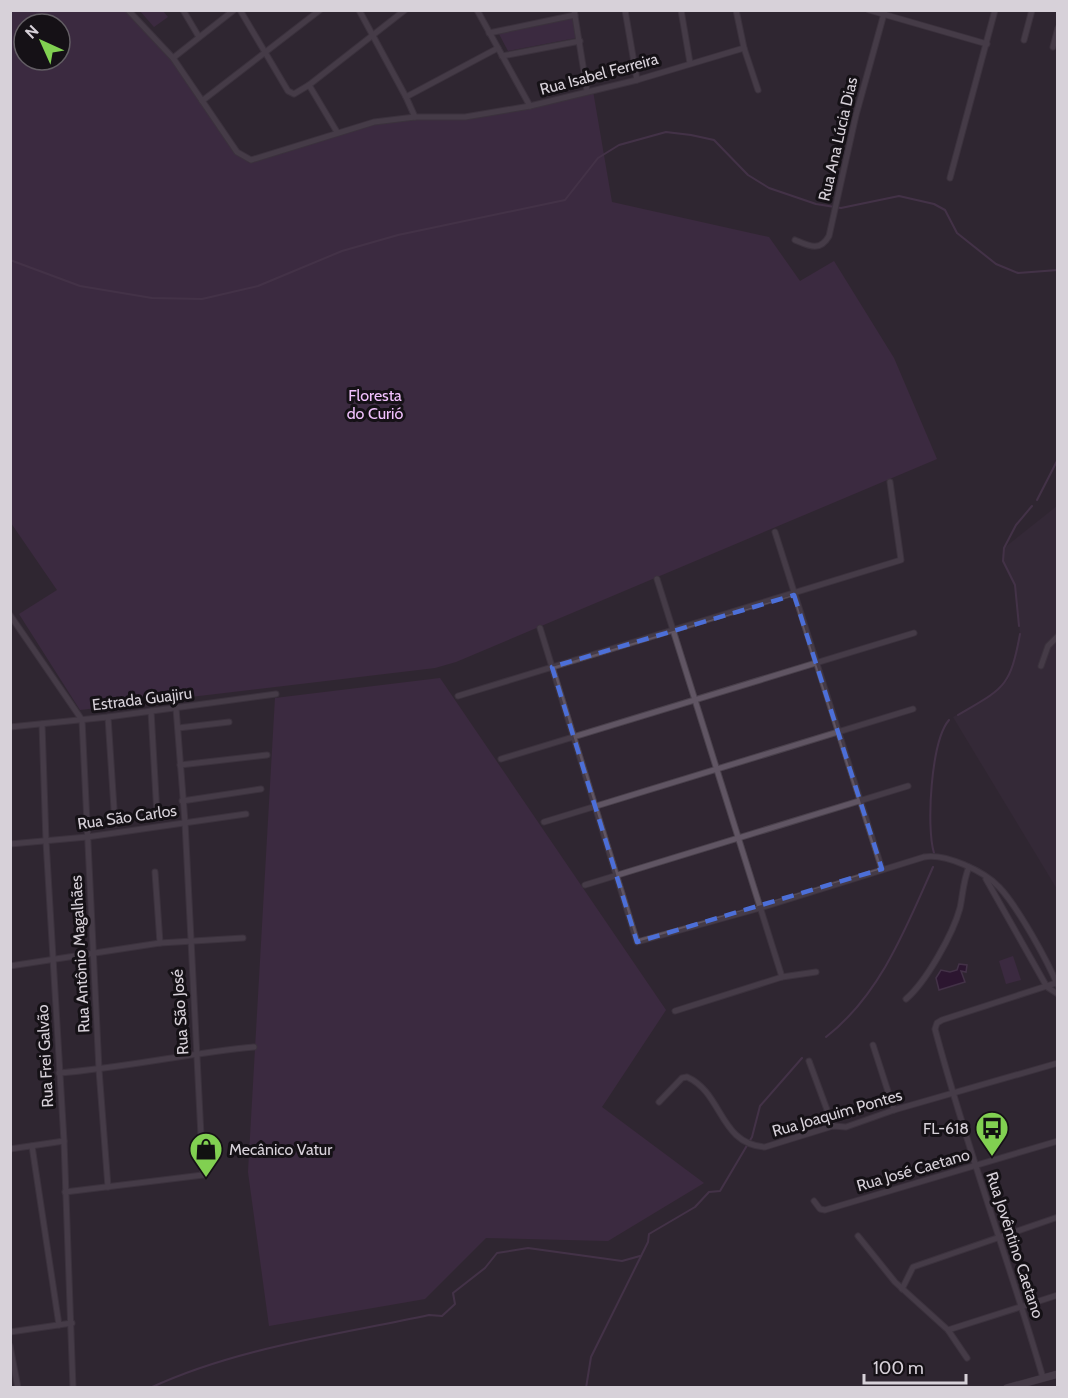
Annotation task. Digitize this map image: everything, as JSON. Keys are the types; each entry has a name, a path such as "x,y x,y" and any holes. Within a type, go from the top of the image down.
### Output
{"street":[{"path":"128,10 173,58 237,152 248,159 256,160 337,132 374,122 415,117 465,117 530,106"},
{"path":"183,10 199,38"},
{"path":"173,58 234,10"},
{"path":"240,10 291,94 309,85 405,10"},
{"path":"202,101 320,10"},
{"path":"359,10 415,117"},
{"name":"Rua Isabel Ferreira","path":"477,10 530,106 637,80 744,48"},
{"path":"625,10 637,80"},
{"path":"681,10 690,63"},
{"path":"736,10 744,48 758,90"},
{"path":"869,10 987,44"},
{"path":"950,178 995,10"},
{"path":"1024,40 1032,10"},
{"path":"489,33 575,13 587,91"},
{"name":"Rua Ana Lúcia Dias","path":"795,240 814,247 822,245 829,236 853,124 884,13"},
{"path":"1053,47 1058,28"},
{"path":"502,56 580,41"},
{"path":"406,96 498,48"},
{"path":"309,85 337,132"},
{"path":"458,696 794,595 903,559 891,482"},
{"path":"775,532 882,869"},
{"path":"657,579 782,977"},
{"path":"10,615 82,720"},
{"path":"540,628 635,940 639,943 929,856 969,867 997,885 1006,896 1057,985 1047,987"},
{"path":"501,759 914,633"},
{"path":"1041,666 1048,646 1058,636"},
{"name":"Estrada Guajiru","path":"10,727 108,717 276,694"},
{"name":"Rua São José","path":"65,1192 203,1175 189,942 185,822 176,708"},
{"path":"544,822 913,709"},
{"path":"151,711 157,815"},
{"path":"108,717 115,824"},
{"name":"Rua Antônio Magalhães","path":"82,720 99,1070 108,1187"},
{"path":"178,728 229,722"},
{"name":"Rua Frei Galvão","path":"42,723 46,841 64,1141 73,1388"},
{"path":"180,765 267,755"},
{"path":"585,885 908,786"},
{"path":"182,801 261,789"},
{"name":"Rua São Carlos","path":"10,844 87,837 246,814"},
{"path":"906,999 920,987 933,966 959,909 969,867"},
{"path":"155,872 160,943"},
{"path":"985,878 1047,987 1058,994"},
{"path":"10,966 160,943 243,938"},
{"path":"675,1011 782,977 816,972"},
{"name":"Rua Jovêntino Caetano","path":"1043,1377 1023,1306 952,1096 935,1029 937,1023 942,1020 1047,987"},
{"path":"873,1046 894,1110"},
{"path":"59,1073 99,1070 254,1047"},
{"path":"809,1061 832,1126"},
{"name":"Rua Joaquim Pontes","path":"659,1102 682,1078 694,1080 709,1095 729,1130 761,1147 777,1145 832,1126 846,1127 894,1110 952,1096 1058,1063"},
{"path":"10,1149 64,1141"},
{"name":"Rua José Caetano","path":"814,1201 820,1209 825,1210 1058,1141"},
{"path":"32,1146 59,1325"},
{"path":"902,1289 909,1270 1058,1217"},
{"path":"858,1236 902,1289 948,1329 967,1358"},
{"path":"948,1329 1058,1295"},
{"path":"10,1332 72,1323"},
{"path":"10,1346 18,1388"},
{"path":"1008,1388 1058,1374"}],"highlighted area":[{"path":"794,595 882,869 637,942 552,667"}],"shaded area":[{"path":"1057,506 1057,889 953,717 983,700 1008,680 1020,634 1015,585 1003,561 1004,548"},
{"path":"959,964 967,965 966,972 961,971 965,982 939,990 936,978 941,970 950,972 957,970"}],"green space":[{"name":"Floresta do Curió","path":"10,11 126,11 174,61 249,163 352,128 420,114 461,117 593,91 612,202 769,237 800,281 834,261 894,358 937,459 456,662 435,668 80,710 19,614 57,590 11,523"},
{"path":"140,11 163,11 168,17 154,27"},
{"path":"572,18 576,38 508,51 498,32"},
{"path":"440,678 666,1010 602,1107 704,1183 608,1241 486,1238 425,1299 269,1326 248,1172 275,698"},
{"path":"1013,956 1021,980 1006,984 999,961"}],"waterway":[{"path":"10,260 80,286 152,298 202,299 258,286 342,251 398,235 565,200 598,158 619,145 666,132 714,140 748,175 769,188 816,204 841,208 899,196 934,204 945,210 957,233 996,264 1018,273 1058,270"},
{"path":"1037,500 1058,459"},
{"path":"1019,626 1015,585 1003,561 1004,548 1016,525 1032,506"},
{"path":"958,715 986,699 1002,685 1013,666 1020,634"},
{"path":"934,853 930,824 934,764 943,731 949,720"},
{"path":"826,1037 862,1001 890,959 933,867"},
{"path":"586,1388 591,1357 648,1242 649,1234 695,1207 709,1192 720,1191 752,1137 760,1106 802,1058"},
{"path":"150,1388 217,1363 287,1344 429,1315 442,1316 455,1304 453,1293 485,1268 497,1253 528,1248 622,1261 640,1256"}],"place":[{"name":"FL-618","path":"992,1157"},
{"name":"Mecânico Vatur","path":"206,1178"}]}
